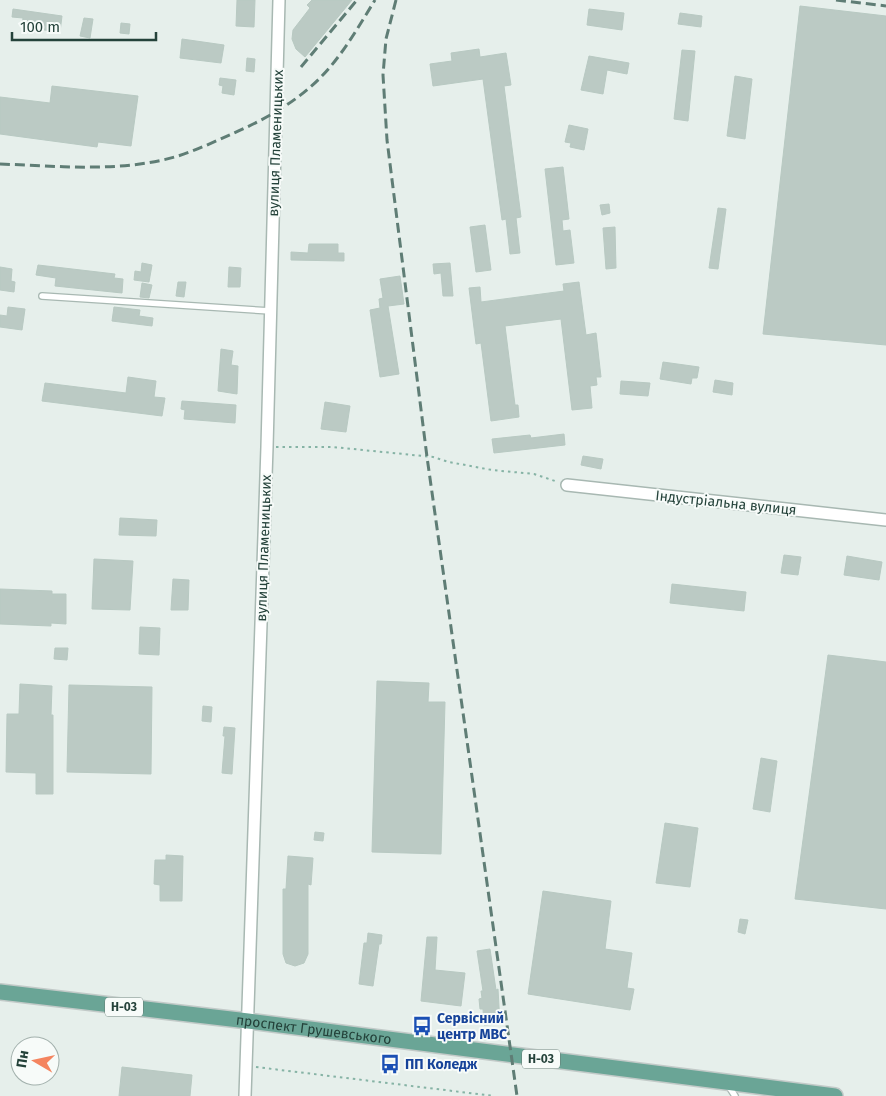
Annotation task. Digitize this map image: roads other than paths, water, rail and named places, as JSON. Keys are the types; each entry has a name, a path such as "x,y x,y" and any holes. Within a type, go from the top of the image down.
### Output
{"main road":[{"name":"проспект Грушевського","path":"0,992 248,1021 835,1096"}],"street":[{"name":"вулиця Пламеницьких","path":"245,1096 267,447 279,0"},
{"name":"Індустріальна вулиця","path":"567,485 886,520"}],"lane":[{"path":"42,296 271,311"},
{"path":"726,1083 735,1096"}],"railway":[{"path":"301,67 357,0"},
{"path":"0,164 67,167 134,165 178,156 246,128 269,116 311,87 343,51 375,0"},
{"path":"396,0 386,39 383,75 387,140 427,457 517,1096"},
{"path":"836,0 886,6"}],"place":[{"name":"Сервісний центр МВС","path":"422,1026"},
{"name":"ПП Коледж","path":"390,1064"}]}
